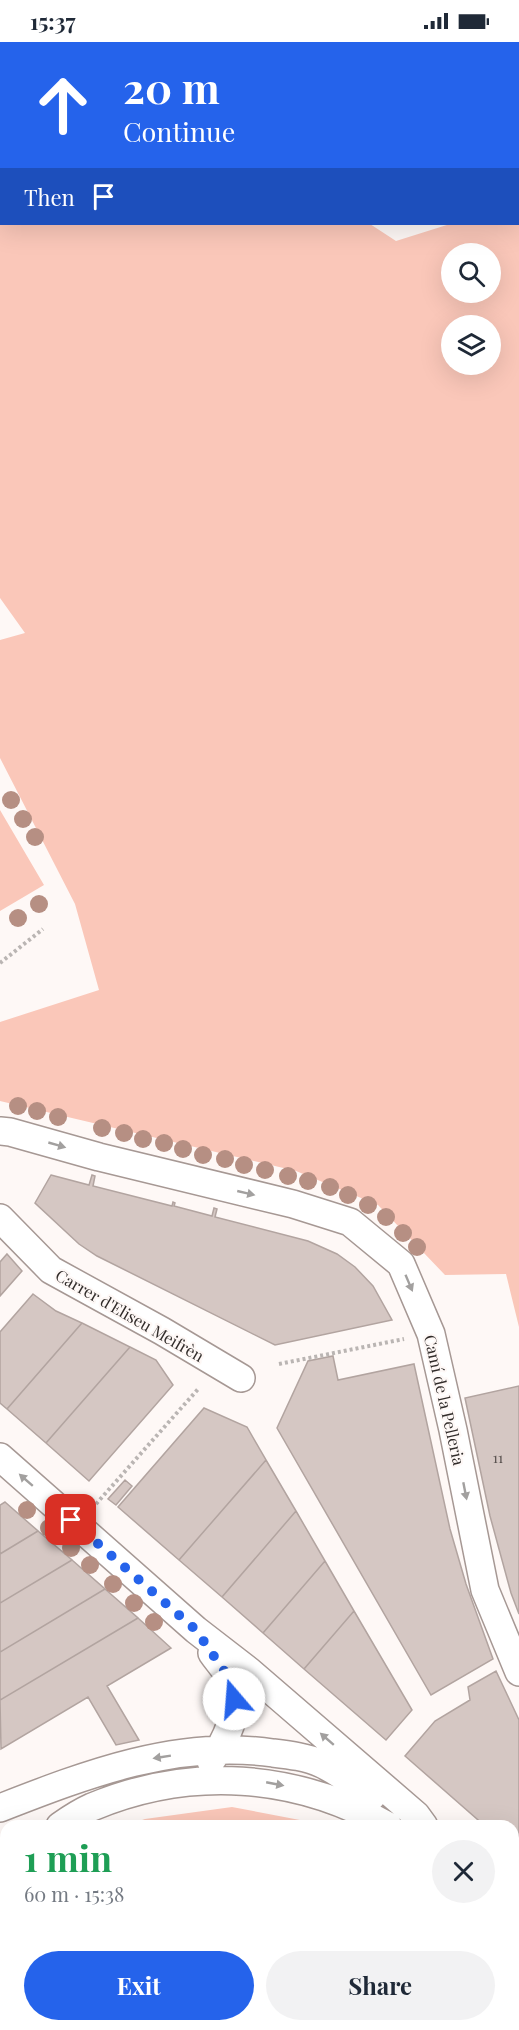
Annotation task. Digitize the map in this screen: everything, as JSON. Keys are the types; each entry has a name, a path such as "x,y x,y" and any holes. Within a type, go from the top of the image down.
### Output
{"street":[{"name":"Camí de la Pelleria","path":"0,1131 99,1158 293,1204 350,1222 401,1264 431,1334 485,1590 519,1672"},
{"name":"Carrer d'Eliseu Meifrèn","path":"0,1218 51,1270 162,1331 241,1378"},
{"path":"0,1457 196,1630 249,1671 420,1820"},
{"path":"171,1784 211,1761 220,1749 234,1714 233,1684 196,1630"},
{"path":"0,1808 50,1788 129,1762 220,1749 258,1750 293,1755 322,1764 394,1811 404,1820"},
{"path":"70,1820 90,1808 136,1792 171,1784 261,1781 331,1798 378,1820"},
{"path":"0,1808 38,1812 90,1808"}],"path":[{"path":"0,963 43,929"},
{"path":"279,1364 414,1337"},
{"path":"93,1508 199,1388"}],"shaded area":[{"path":"0,225 372,225 396,241 447,225 519,225 519,1327 506,1274 445,1275 378,1205 296,1171 0,1101 0,1022 99,990 75,904 0,758 0,640 25,633 0,598"},
{"path":"0,810 44,885 0,911"},
{"path":"232,1807 300,1820 142,1820"}],"building":[{"path":"51,1175 89,1185 92,1175 95,1176 93,1186 172,1206 173,1202 174,1206 212,1216 214,1208 217,1209 215,1217 308,1241 337,1254 355,1267 373,1286 392,1320 275,1345 97,1256 79,1244 35,1203"},
{"path":"7,1254 22,1271 0,1296 0,1262"},
{"path":"33,1294 56,1311 82,1323 7,1409 0,1403 0,1332"},
{"path":"82,1323 130,1347 46,1443 7,1409"},
{"path":"130,1347 156,1360 173,1385 89,1481 46,1443"},
{"path":"333,1356 338,1380 414,1364 450,1529 466,1584 493,1659 431,1695 277,1428 308,1361"},
{"path":"519,1386 519,1614 490,1516 465,1398"},
{"path":"204,1408 247,1427 266,1460 179,1560 118,1507"},
{"path":"266,1460 296,1511 222,1597 179,1560"},
{"path":"125,1480 132,1486 116,1505 108,1499"},
{"path":"5,1502 38,1531 0,1554 0,1505"},
{"path":"296,1511 325,1561 263,1633 222,1597"},
{"path":"38,1531 72,1560 0,1603 0,1554"},
{"path":"72,1560 105,1589 0,1652 0,1603"},
{"path":"325,1561 354,1611 304,1669 263,1633"},
{"path":"105,1589 138,1618 0,1700 0,1652"},
{"path":"354,1611 412,1710 386,1740 304,1669"},
{"path":"138,1618 171,1648 107,1686 139,1740 116,1745 88,1697 1,1749 0,1700"},
{"path":"496,1671 519,1720 519,1820 478,1820 405,1756 435,1721 470,1700 468,1687"}],"route":[{"path":"71,1520 196,1630 233,1684 234,1699"}]}
